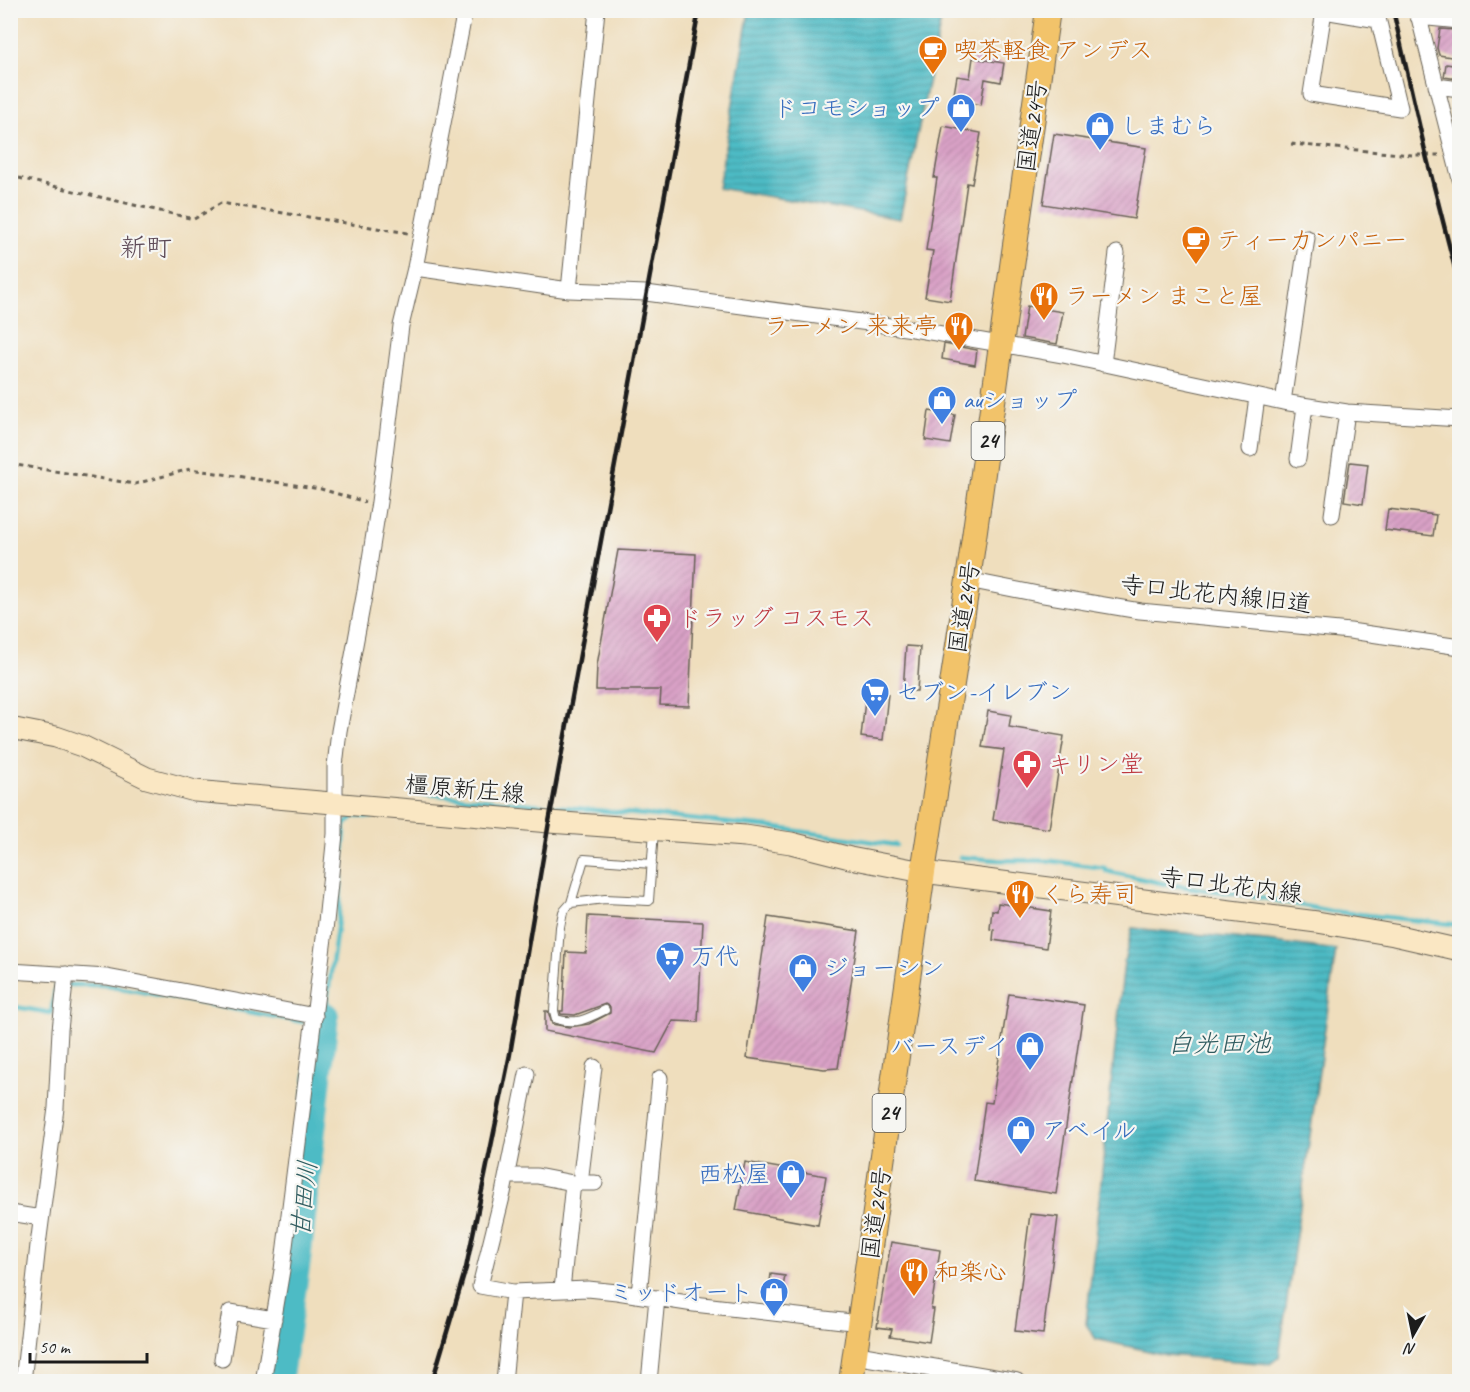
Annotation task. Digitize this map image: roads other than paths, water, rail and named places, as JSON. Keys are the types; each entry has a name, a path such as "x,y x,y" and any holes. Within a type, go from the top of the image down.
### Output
{"highway":[{"name":"国道24号","path":"851,1382 923,872 968,580 1048,10"}],"main road":[{"name":"橿原新庄線","path":"10,728 56,736 82,746 147,778 172,786 220,794 769,839 923,872"},
{"name":"寺口北花内線","path":"923,872 1317,922 1394,935 1460,950"}],"street":[{"path":"263,1382 282,1270 315,1016 332,864 339,731 379,502 397,351 465,10"},
{"path":"569,290 597,10"},
{"path":"1324,11 1377,15 1400,108 1311,94 1324,11"},
{"path":"1460,21 1418,14 1457,156 1460,179"},
{"path":"1436,86 1460,89"},
{"path":"1283,402 1307,238"},
{"path":"1103,363 1117,253"},
{"path":"415,268 569,290 646,293 913,329 1103,363 1305,406 1347,412 1460,419"},
{"path":"1250,449 1257,397"},
{"path":"1298,459 1305,406"},
{"path":"1332,515 1347,412"},
{"name":"寺口北花内線旧道","path":"968,580 1140,611 1350,631 1460,647"},
{"path":"10,971 107,977 315,1016"},
{"path":"23,1382 56,1108 60,1030 66,974"},
{"path":"562,1290 583,1182 594,1066"},
{"path":"526,1074 507,1176 480,1286 535,1293 588,1290 860,1323"},
{"path":"639,1295 660,1078"},
{"path":"507,1176 537,1176 583,1182"},
{"path":"10,1213 41,1218"},
{"path":"504,1382 513,1292"},
{"path":"649,1382 657,1298"},
{"path":"222,1359 230,1312 274,1319"},
{"path":"856,1355 1016,1382"}],"lane":[{"path":"571,903 605,899 649,902 654,829"},
{"path":"605,1010 583,1021 568,1023 556,1019 554,1011 563,912 571,903 584,859 652,864"}],"water":[{"path":"749,11 943,11 900,219 718,188"},
{"name":"白光田池","path":"1132,928 1336,950 1279,1357 1270,1364 1166,1355 1096,1339 1086,1324 1124,962"}],"waterway":[{"path":"418,793 770,827 896,845"},
{"path":"325,1016 339,913 345,825 354,816 372,817"},
{"path":"960,857 1052,861 1105,868 1106,871 1166,884 1253,896 1330,911 1460,925"},
{"path":"10,1006 51,1013 56,985 105,985 303,1022"},
{"name":"甘田川","path":"278,1382 297,1261 325,1016"}],"railway":[{"path":"432,1382 466,1268 510,1054 549,822 699,10"},
{"path":"1393,10 1426,155 1460,288"}],"place":[{"name":"喫茶軽食 アンデス","path":"933,76"},
{"name":"ドコモショップ","path":"961,134"},
{"name":"しまむら","path":"1100,152"},
{"name":"ティーカンパニー","path":"1196,266"},
{"name":"ラーメン まこと屋","path":"1044,322"},
{"name":"ラーメン 来来亭","path":"959,352"},
{"name":"auショップ","path":"942,426"},
{"name":"ドラッグ コスモス","path":"657,644"},
{"name":"セブン-イレブン","path":"875,718"},
{"name":"キリン堂","path":"1027,790"},
{"name":"くら寿司","path":"1020,920"},
{"name":"万代","path":"670,982"},
{"name":"ジョーシン","path":"803,994"},
{"name":"バースデイ","path":"1030,1072"},
{"name":"アベイル","path":"1021,1156"},
{"name":"西松屋","path":"791,1200"},
{"name":"和楽心","path":"914,1298"},
{"name":"ミッドオート","path":"774,1318"}],"district":[{"name":"新町","path":"146,247"}]}
